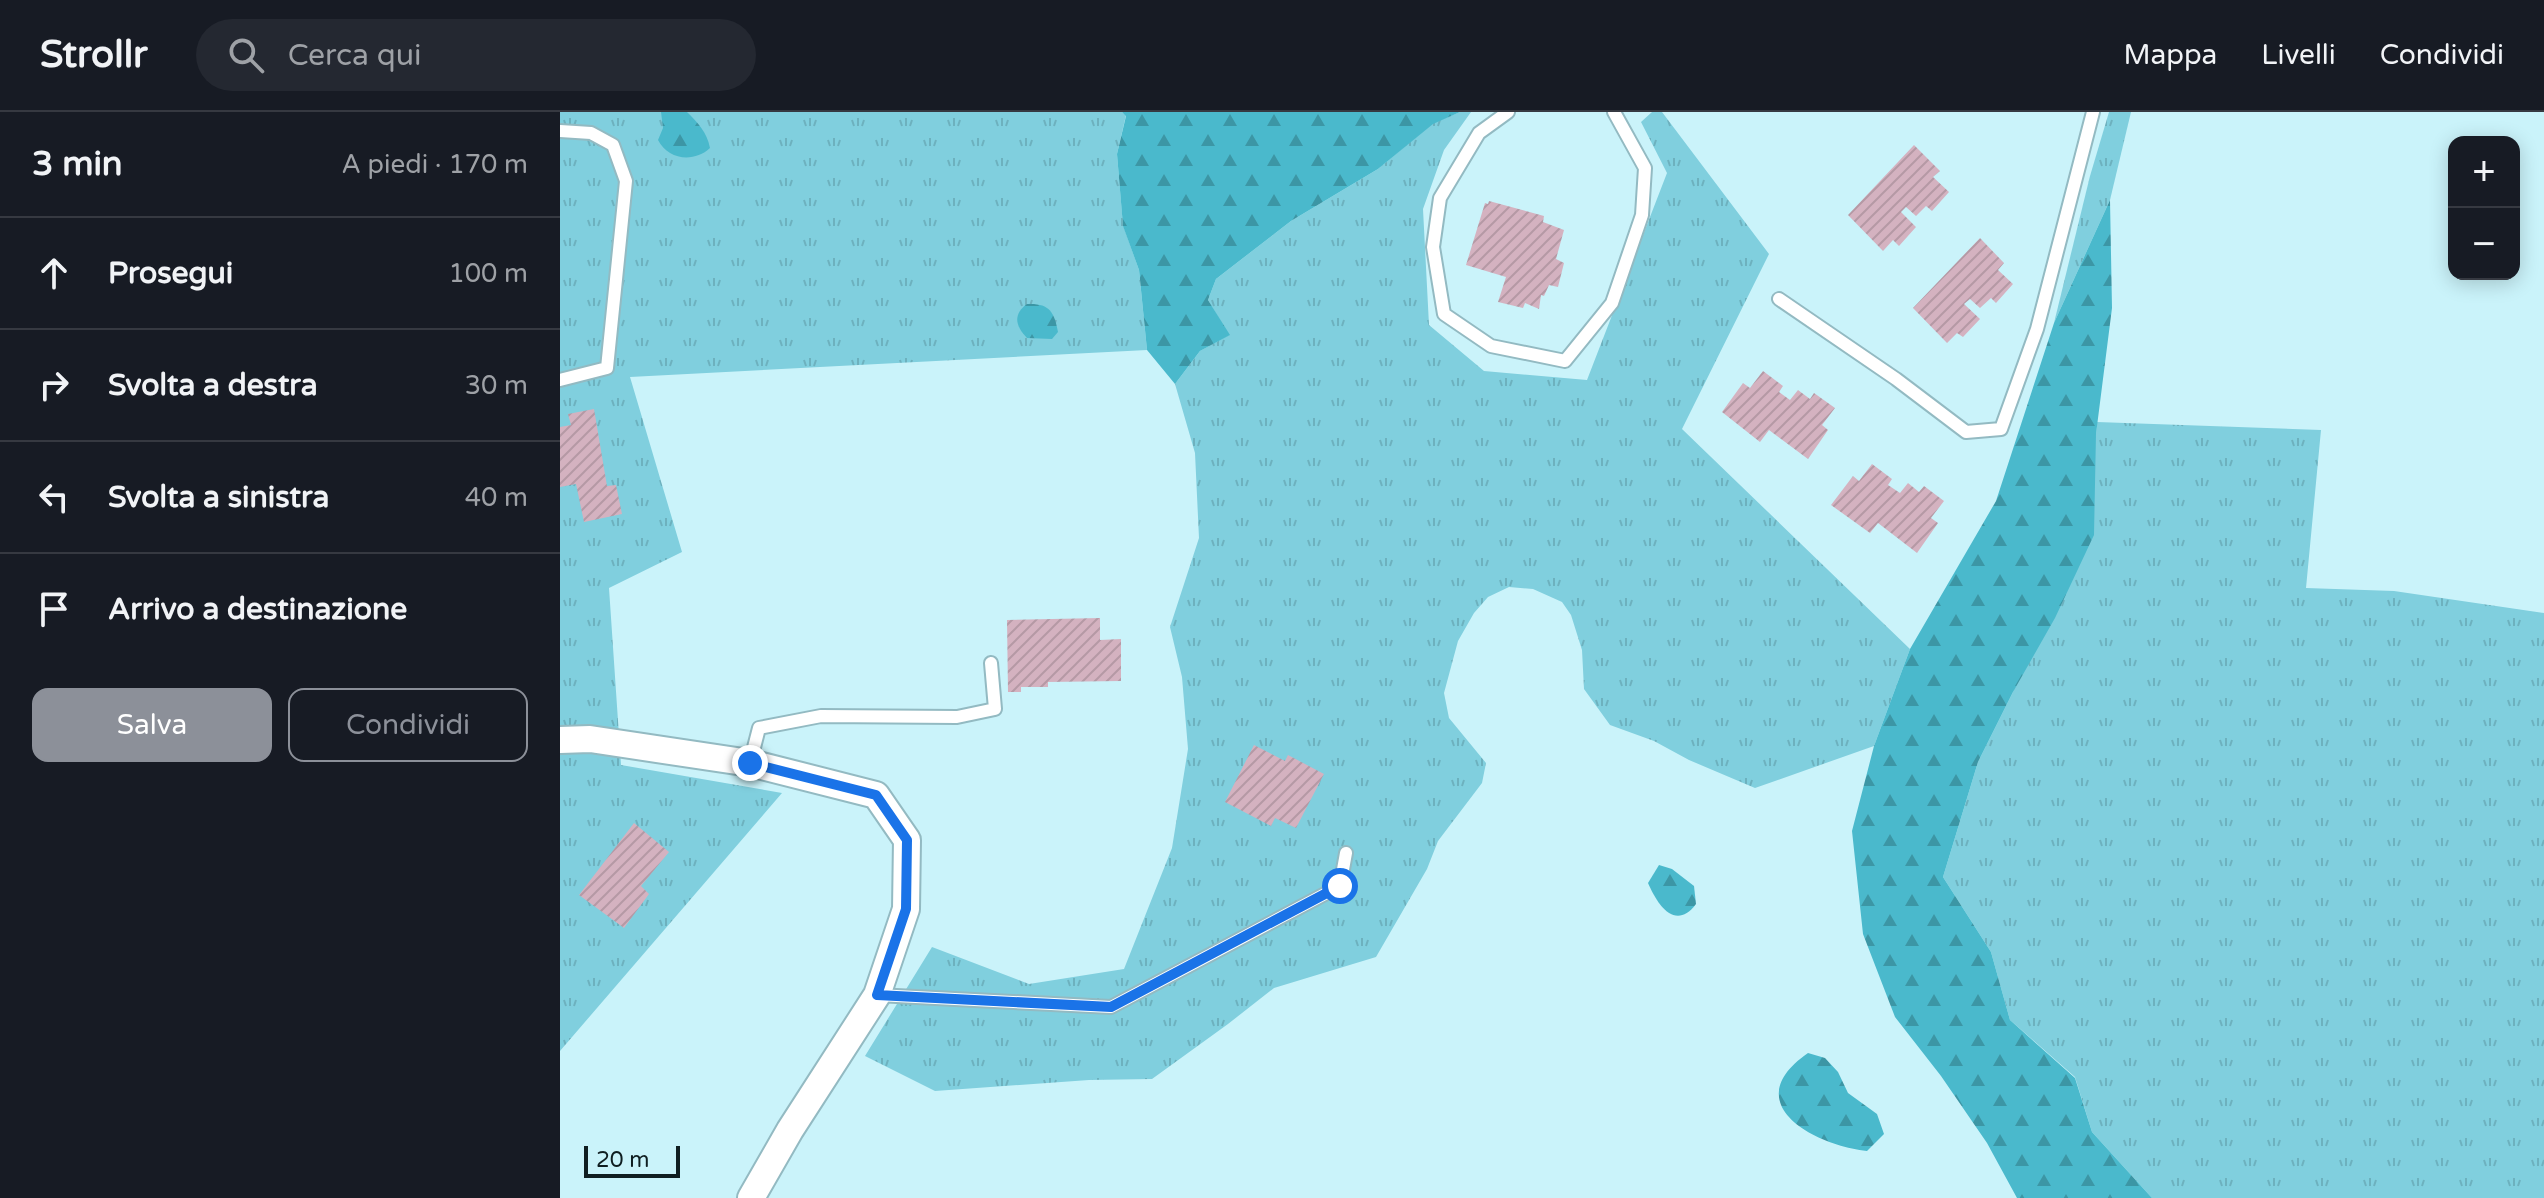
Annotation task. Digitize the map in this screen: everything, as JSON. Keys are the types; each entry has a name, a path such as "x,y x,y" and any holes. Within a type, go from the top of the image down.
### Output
{"street":[{"path":"560,740 590,739 750,763 876,795 907,840 906,909 877,995 790,1130 751,1198"}],"lane":[{"path":"1508,112 1479,133 1440,198 1433,247 1444,314 1491,346 1565,361 1612,303 1642,215 1645,168 1614,112"},
{"path":"1779,299 1966,432 2001,429 2037,329 2093,112"},
{"path":"560,131 591,133 613,145 626,181 607,368 560,380"},
{"path":"750,763 759,728 821,716 957,717 995,709 991,663"},
{"path":"877,995 1111,1007 1340,886 1346,853"}],"green space":[{"path":"560,112 1122,112 1126,115 1117,154 1123,225 1139,270 1147,350 630,377 682,552 609,588 621,765 782,793 560,1051"},
{"path":"661,112 687,112 704,132 710,148 689,157 668,152 658,140 663,128"},
{"path":"1122,112 1460,112 1433,124 1378,169 1291,221 1216,279 1208,300 1230,335 1200,351 1175,384 1147,350 1139,270 1123,226 1117,154 1126,116"},
{"path":"1460,112 1471,112 1444,150 1423,209 1429,325 1484,371 1587,380 1667,173 1641,122 1652,112 1662,112 1769,254 1682,429 1910,649 1874,746 1755,788 1689,760 1654,741 1610,725 1584,689 1582,650 1571,615 1562,602 1533,589 1509,587 1488,597 1474,613 1458,641 1444,693 1449,718 1486,763 1482,783 1438,841 1427,869 1376,957 1274,988 1152,1079 1089,1080 935,1091 865,1056 932,947 1029,984 1124,969 1172,848 1188,749 1182,677 1170,627 1199,538 1195,453 1175,384 1200,351 1229,335 1208,300 1216,279 1291,221 1378,169 1433,123"},
{"path":"2109,112 2131,112 2110,200 2054,323 2090,176"},
{"path":"2110,200 2112,308 2096,434 2094,535 2055,618 1978,762 1943,877 1991,952 2010,1020 2075,1078 2092,1132 2152,1198 2017,1198 1987,1143 1895,1017 1863,934 1852,831 1874,746 1910,649 1996,501 2054,323"},
{"path":"1027,304 1041,305 1052,314 1058,332 1052,339 1027,338 1023,334 1017,320 1019,312"},
{"path":"2097,422 2321,430 2306,588 2394,591 2544,613 2544,1198 2152,1198 2092,1132 2075,1077 2010,1020 1991,952 1943,877 1978,762 2013,692 2096,434"},
{"path":"1659,865 1672,869 1694,886 1696,904 1688,912 1674,915 1656,899 1648,883"},
{"path":"1808,1053 1825,1058 1838,1072 1848,1093 1877,1114 1884,1134 1867,1151 1846,1147 1806,1131 1790,1118 1781,1104 1779,1089 1788,1071"}],"building":[{"path":"1914,145 1940,171 1933,177 1949,192 1932,211 1926,206 1916,216 1906,207 1901,212 1916,227 1899,246 1893,240 1883,251 1848,215"},
{"path":"1489,201 1544,216 1543,222 1564,230 1556,259 1564,263 1558,287 1549,285 1544,296 1541,295 1539,309 1525,303 1523,308 1498,302 1506,277 1466,265 1485,203"},
{"path":"1980,238 2004,263 1998,270 2013,284 1996,303 1991,298 1980,308 1970,299 1964,304 1980,319 1963,337 1957,333 1947,343 1913,308"},
{"path":"1763,371 1783,386 1779,392 1790,400 1798,390 1810,399 1814,393 1835,408 1822,425 1828,430 1808,459 1769,430 1760,442 1722,412 1743,383 1750,388"},
{"path":"594,409 607,486 616,485 622,514 584,522 576,484 560,487 560,427 571,425 568,414"},
{"path":"1872,464 1892,479 1888,485 1900,493 1908,483 1919,492 1924,486 1944,501 1931,518 1938,523 1917,553 1878,523 1870,533 1831,505 1853,476 1859,481"},
{"path":"1100,618 1100,640 1121,639 1121,681 1048,682 1048,687 1021,687 1021,692 1008,692 1007,620"},
{"path":"1254,745 1285,761 1288,755 1324,774 1296,828 1275,818 1271,826 1225,802"},
{"path":"634,823 669,852 641,886 649,894 624,928 579,895"}],"route":[{"path":"750,763 876,795 907,840 906,909 877,995 1111,1007 1340,886"}]}
